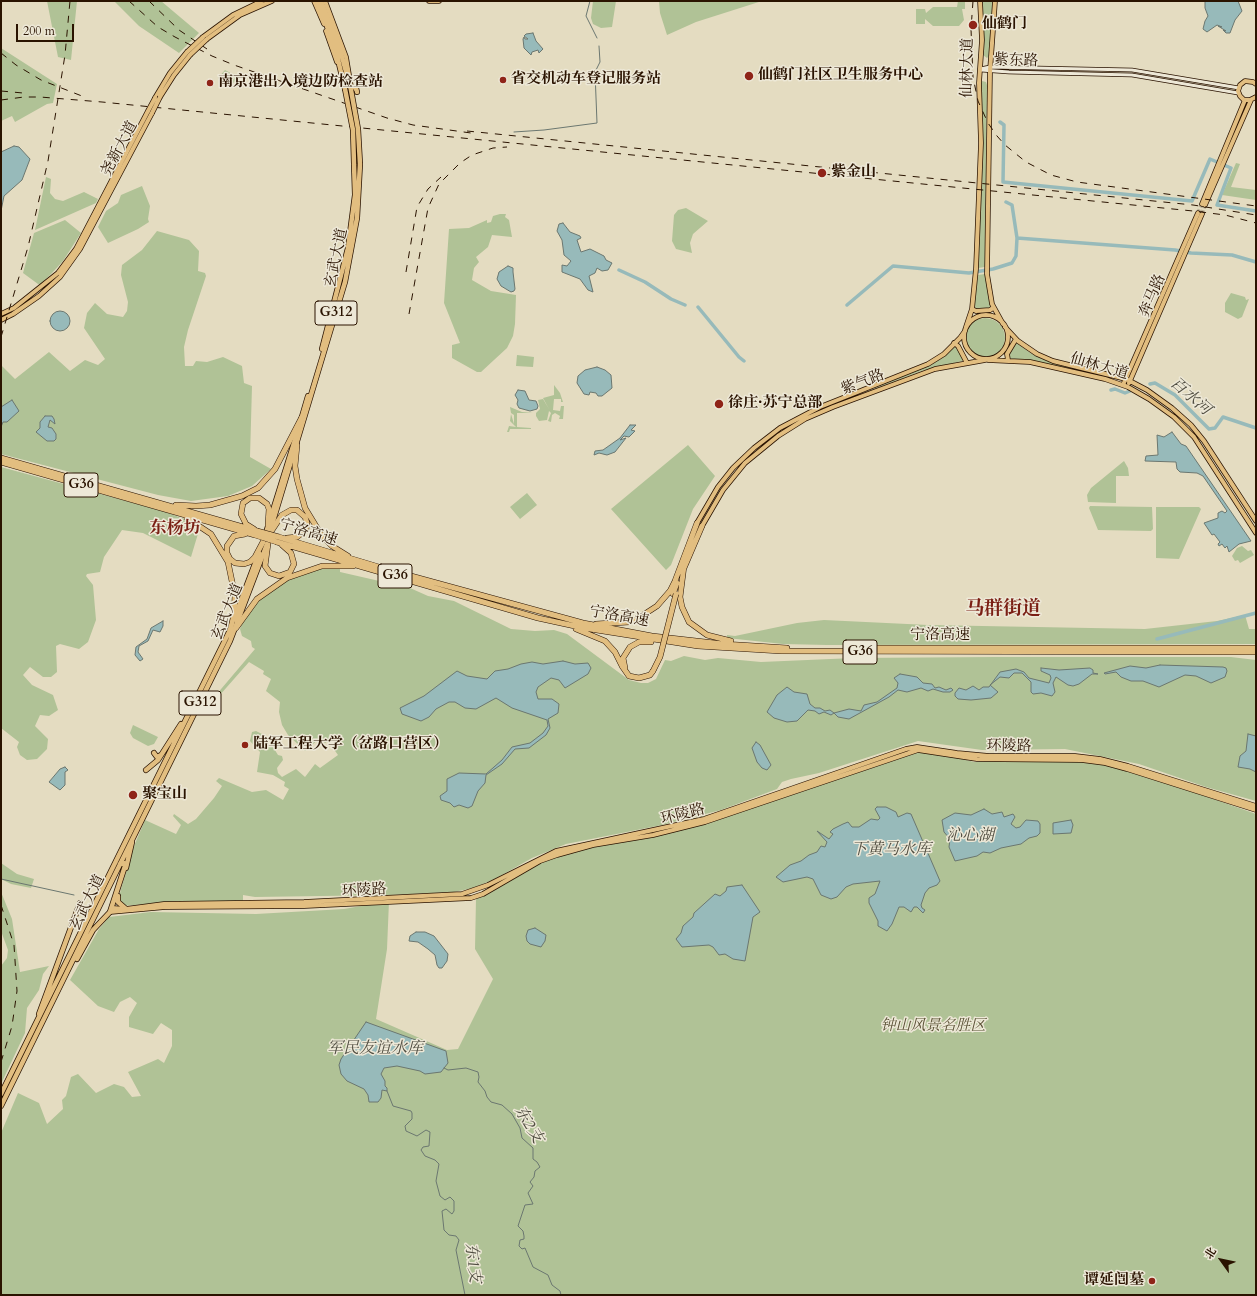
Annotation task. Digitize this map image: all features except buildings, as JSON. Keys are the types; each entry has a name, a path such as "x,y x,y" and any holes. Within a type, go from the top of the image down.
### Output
{"highway":[{"name":"G312","path":"317,1 337,47 345,89"},
{"name":"G312","path":"321,1 350,82"},
{"name":"玄武大道","path":"350,82 358,129 357,164"},
{"name":"玄武大道","path":"118,864 132,841 236,628 274,539 297,444 352,236 359,191 353,130 345,89"},
{"name":"玄武大道","path":"1,1106 187,717 230,631 263,542 312,388"},
{"path":"139,497 178,505 196,506 210,505 242,496 258,488 276,469 302,417"},
{"path":"297,444 295,466 301,495 313,524 327,541 356,561"},
{"name":"宁洛高速","path":"1,458 139,497 321,552 583,623 652,636 723,644 779,647 1256,648"},
{"name":"宁洛高速","path":"1,462 256,533"},
{"path":"256,533 246,524 241,514 243,503 250,498 259,498 267,504 269,509 268,525"},
{"path":"160,507 196,523 211,534 222,550 232,574 235,596 234,615 230,631"},
{"path":"274,539 288,548 294,561 290,572 283,576 274,575 268,571 265,566 274,539 278,519 286,512 295,510 302,513 307,523 306,530 302,535 292,538 274,539"},
{"path":"583,623 606,624 629,622 651,611 670,591 684,555 699,524"},
{"path":"675,594 699,524"},
{"path":"256,533 234,536 227,546 227,553 230,560 235,563 244,564 250,562 255,557 263,542"},
{"name":"宁洛高速","path":"321,552 360,566 538,618 612,633 698,646 781,651 1256,652"},
{"path":"538,618 599,637 611,646 625,672 634,678 644,677 652,671 658,657 684,555"},
{"path":"236,628 251,606 264,593 287,578 310,569 334,565 360,566"},
{"path":"684,566 680,587 682,607 685,615 694,627 707,635 735,642 779,647"},
{"path":"652,671 640,676 635,676 627,671 623,658 630,647 645,642 698,646"},
{"path":"146,770 155,765 187,717"},
{"path":"154,753 157,757 162,754"},
{"path":"126,909 120,905 118,898 132,848 132,841"},
{"path":"62,981 93,930 111,910 125,866 124,863 118,864"},
{"path":"36,1025 47,990 56,970 80,903"},
{"name":"玄武大道","path":"1,1094 93,914"}],"main road":[{"name":"尧新大道","path":"1,314 14,308 58,273 76,249 158,98 188,54 233,15 262,1"},
{"name":"尧新大道","path":"205,38 240,15 272,1"},
{"path":"314,1 326,30 345,89"},
{"path":"325,1 342,44 350,82"},
{"path":"429,1 439,1"},
{"name":"仙林大道","path":"965,329 972,309 976,275 981,142 980,69 982,40 980,1"},
{"name":"仙林大道","path":"995,1 990,69 987,266 993,308 1004,325 1016,339 1028,349 1045,358 1128,380 1147,390 1182,416 1198,433 1256,521"},
{"name":"紫东路","path":"980,69 1132,75 1238,90"},
{"path":"1245,100 1238,90 1245,81 1254,83 1256,77"},
{"path":"1245,100 1255,98"},
{"path":"1221,163 1255,98"},
{"path":"1204,205 1245,100"},
{"name":"尧新大道","path":"1,320 32,302 60,277 76,254 150,112"},
{"name":"奔马路","path":"1126,386 1200,214"},
{"path":"972,309 976,311 990,310 993,308"},
{"path":"984,315 994,317 1004,325 1008,338 1005,349 996,357 986,360 974,357 968,351 964,343 965,329 973,319 984,315"},
{"name":"紫气路","path":"699,524 723,490 745,463 778,436 815,412 852,394 928,364 944,354 965,329"},
{"path":"1008,360 1007,354 1016,339"},
{"path":"954,343 958,346 967,363"},
{"name":"仙林大道","path":"986,360 1008,360 1049,366 1126,386 1160,406 1193,436 1256,532"},
{"name":"紫气路","path":"815,412 854,400 935,369 986,360"},
{"path":"852,394 851,398 854,400"},
{"path":"1193,436 1198,433"},
{"name":"环陵路","path":"111,910 164,904 304,902 462,894 488,886 556,851 704,819 917,746 957,753 989,756 1075,756 1100,759 1128,766 1256,806"},
{"name":"环陵路","path":"111,910 164,907 304,906 471,898 483,894 534,864 557,855 594,845 653,835 705,822 906,752 918,750 977,759 1082,760 1105,764 1127,769 1256,810"}],"green space":[{"path":"47,1 77,1 71,60 58,57"},
{"path":"114,1 161,1 199,33 179,53 139,26"},
{"path":"593,1 616,1 612,27 601,28 593,24 591,18"},
{"path":"659,1 762,1 696,22 667,35 660,13"},
{"path":"958,1 965,1 965,9 962,9 964,20 959,26 933,26 925,19 925,24 916,24 916,9 925,9 926,13 933,7 957,7"},
{"path":"981,1 993,1 990,55 987,58 983,55"},
{"path":"1,48 57,84 53,103 47,104 15,122 12,116 1,121"},
{"path":"225,70 238,77 230,87 218,78"},
{"path":"982,81 986,82 987,85 985,267 978,268 982,153"},
{"path":"1236,163 1240,164 1231,187 1256,190 1256,200 1222,195"},
{"path":"46,177 51,179 50,193 55,199 63,201 84,192 98,199 96,203 35,230"},
{"path":"142,186 150,206 149,222 138,229 108,243 98,227 106,211 118,203 121,195"},
{"path":"686,208 708,221 693,234 690,243 692,253 676,249 672,241 674,215 678,210"},
{"path":"506,214 505,217 509,220 512,237 492,235 488,247 476,257 479,262 474,268 472,280 491,291 516,295 515,324 513,336 507,348 481,372 477,372 452,358 452,345 460,343 444,303 449,229 469,228 487,220 487,223 491,222 493,216"},
{"path":"65,220 81,233 63,261 40,285 23,273 34,233"},
{"path":"157,231 189,240 199,251 198,271 205,273 206,276 188,330 184,347 185,366 193,366 196,361 207,362 223,357 242,366 244,383 252,386 250,457 271,469 252,486 228,496 191,501 158,495 1,454 1,365 15,379 49,352 70,371 85,360 98,365 105,359 84,328 87,313 95,303 107,314 123,317 127,311 128,302 121,275 122,265 142,250"},
{"path":"985,274 991,306 990,308 977,309 974,306 978,275"},
{"path":"1231,293 1245,297 1246,300 1249,299 1242,317 1238,319 1225,312 1225,303"},
{"path":"989,318 996,321 1002,327 1005,338 1004,346 996,355 989,358 981,358 974,355 966,346 965,334 968,327 977,319"},
{"path":"1017,343 1029,352 1045,360 1091,373 1026,360 1011,359 1009,356 1014,344"},
{"path":"954,346 957,347 963,360 962,361 921,371 852,398 922,368"},
{"path":"517,355 534,357 533,367 516,366"},
{"path":"554,385 560,393 563,402 561,402 561,399 554,399 553,410 560,411 561,406 564,406 563,419 559,419 560,416 555,413 552,415 551,422 548,421 551,413 549,411 547,420 539,421 536,416 536,413 540,409 538,400 543,399 549,409 543,398 554,395"},
{"path":"510,407 522,412 533,413 517,413 517,427 531,429 510,429 509,432 507,432 509,426 516,427 510,421 511,414 514,424 514,415 511,413"},
{"path":"688,445 715,476 693,509 671,565 666,570 611,509"},
{"path":"1124,461 1128,468 1129,476 1116,476 1116,503 1088,502 1087,495 1091,488"},
{"path":"1,467 163,511 187,520 200,527 191,557 143,533 122,530 104,557 100,572 87,574 86,576 93,585 96,620 88,642 79,649 60,644 56,646 57,672 51,677 43,677 30,667 23,675 32,685 53,695 58,710 49,716 40,715 35,726 48,739 47,749 37,759 27,760 20,755 17,747 19,742 1,728"},
{"path":"527,493 537,505 520,519 510,507"},
{"path":"1090,506 1152,507 1153,529 1151,531 1098,530 1089,508"},
{"path":"1156,507 1199,507 1201,509 1179,559 1156,558"},
{"path":"1242,546 1248,551 1251,550 1254,555 1240,563 1238,560 1235,561 1232,556 1237,548"},
{"path":"340,565 340,572 410,588 428,596 454,601 511,629 535,631 554,630 567,634 629,680 641,683 648,683 656,679 665,660 671,661 684,656 705,660 718,658 761,662 854,658 994,657 1231,657 1256,660 1256,801 1206,787 1139,764 1065,749 982,750 918,741 819,773 782,782 777,789 721,810 662,825 566,844 532,858 495,879 473,888 454,892 390,895 255,897 243,895 243,901 182,901 123,906 119,898 121,889 134,846 145,820 176,834 181,825 173,816 174,814 188,824 196,819 222,786 216,781 219,778 252,792 266,790 283,800 289,789 284,786 285,782 273,775 257,772 260,752 250,741 252,732 256,731 266,736 278,755 282,756 283,760 277,768 278,773 282,777 296,769 305,777 315,764 320,768 338,755 328,741 325,743 320,738 305,751 288,735 282,725 279,712 280,702 266,691 271,679 263,674 264,671 249,662 219,696 216,695 255,649 252,647 251,641 242,636 240,629 244,618 254,604 267,593 292,577 314,569"},
{"path":"1245,615 1249,629 1256,629 1256,644 827,645 783,644 727,638 727,635 735,636 797,623 824,620 928,625 1145,629 1217,621"},
{"path":"133,725 158,737 154,744 148,746 133,738 130,733"},
{"name":"钟山风景名胜区","path":"920,748 974,762 1086,757 1171,784 1256,814 1256,1295 1,1295 1,1133 18,1093 39,1103 47,1124 63,1109 62,1100 66,1096 71,1077 78,1074 96,1093 114,1084 124,1087 132,1097 141,1096 128,1072 158,1059 164,1063 172,1046 172,1030 161,1023 153,1034 129,1027 129,1017 137,1003 130,997 120,1002 114,1012 98,1006 70,980 99,929 109,917 151,912 256,914 344,909 389,901 387,949 376,1019 447,1050 458,1049 493,979 475,949 476,899 549,858 747,804"},
{"path":"1,863 17,874 34,879 31,888 11,884 1,879"},
{"path":"1,892 12,919 20,972 49,966 43,974 39,990 27,1008 25,1033 1,1084 1,966 7,958 8,950 1,931"}],"water":[{"path":"1205,1 1238,1 1242,11 1235,20 1230,33 1226,33 1223,30 1226,31 1218,26 1222,27 1217,25 1207,32 1203,29 1208,16 1205,8"},
{"path":"533,33 536,41 543,49 539,53 538,50 532,52 531,55 524,48 523,39 524,37 525,39 528,39 524,36 526,34"},
{"path":"14,146 19,147 30,159 22,180 4,196 1,211 1,152"},
{"path":"563,223 570,232 580,236 581,238 577,240 581,252 590,249 604,256 606,260 612,263 608,270 602,271 597,268 595,273 589,276 593,292 588,290 580,279 562,272 562,265 567,266 571,261 564,255 562,240 557,231 559,224"},
{"path":"508,266 513,268 515,289 511,292 501,286 497,279 499,272"},
{"path":"60,311 67,314 70,321 67,328 60,331 53,328 50,321 53,314"},
{"path":"597,367 605,370 611,375 612,388 602,396 598,396 596,393 590,392 589,395 584,394 577,383 578,376 585,370"},
{"path":"518,390 525,391 529,400 536,401 538,406 537,409 530,411 519,408 517,404 518,400 515,395"},
{"path":"12,400 19,411 7,422 3,422 1,427 1,407"},
{"path":"45,416 52,416 54,419 55,424 50,420 48,427 52,428 56,434 56,439 54,441 47,441 36,432 40,428 40,422"},
{"path":"630,425 636,425 631,430 635,431 629,437 624,436 620,440 626,438 615,452 607,455 599,453 594,455 595,451 603,450 620,438"},
{"path":"1172,432 1181,444 1186,446 1251,541 1239,544 1229,552 1227,546 1225,548 1222,544 1219,546 1218,544 1220,542 1214,534 1212,535 1204,523 1218,518 1218,513 1222,511 1225,513 1227,511 1203,476 1197,473 1180,472 1177,469 1176,462 1145,461 1146,456 1158,455 1157,435 1164,437"},
{"path":"163,621 163,626 160,632 153,630 148,641 139,646 138,652 143,659 140,661 135,655 136,647 147,639 151,628"},
{"path":"563,661 575,664 588,663 591,668 588,674 565,688 559,680 551,678 538,687 536,692 538,699 552,699 559,704 558,713 548,719 550,728 546,735 529,748 515,749 502,764 486,775 485,783 478,791 472,806 468,808 459,805 454,807 450,803 441,800 440,796 447,791 447,779 459,773 486,774 502,760 512,747 530,743 543,733 548,726 547,720 512,708 496,698 476,709 465,708 455,702 449,702 436,709 429,717 421,721 402,714 400,708 424,696 457,671 467,676 487,679 495,671 508,669 521,664 532,662 543,664"},
{"path":"1160,665 1223,667 1226,668 1227,671 1225,677 1211,683 1196,676 1185,675 1159,687 1143,681 1131,681 1121,677 1116,672 1104,673 1130,666 1146,668"},
{"path":"1041,668 1059,670 1090,668 1093,670 1093,673 1098,674 1092,674 1079,684 1073,686 1068,685 1056,677 1053,683 1055,692 1052,696 1041,693 1033,694 1031,692 1031,682 1022,673 1014,673 1009,678 1000,677 991,684 1000,672 1016,669 1024,672 1029,678 1049,683 1051,678 1050,675 1041,671"},
{"path":"900,674 917,677 923,683 932,684 935,688 939,687 946,690 951,688 953,690 950,692 943,692 933,689 928,691 921,688 907,692 898,690 889,697 849,719 838,717 834,713 849,709 861,711 864,705 877,702 897,688 898,683 894,678"},
{"path":"990,685 998,692 991,698 971,700 958,699 955,696 955,693 959,688 966,690 973,686 979,690 983,687 989,687"},
{"path":"787,687 794,692 807,694 810,704 815,708 820,708 825,711 830,710 834,713 831,715 824,712 819,714 815,711 808,710 797,721 787,722 774,718 767,712 777,695"},
{"path":"1248,734 1256,736 1256,772 1250,769 1238,767 1240,756 1246,751"},
{"path":"756,742 760,745 771,765 767,770 762,768 757,762 752,748"},
{"path":"65,767 68,770 65,772 65,785 60,790 49,782 60,769"},
{"name":"下黄马水库","path":"877,807 886,807 896,812 898,817 907,813 911,814 940,881 937,885 929,888 925,893 921,905 925,910 923,913 917,907 914,907 911,912 904,907 899,907 892,924 887,931 878,926 878,921 869,903 869,898 875,894 880,881 853,884 846,887 837,897 831,899 821,895 813,879 807,877 783,882 776,877 790,865 817,852 821,846 825,847 827,842 817,831 829,839 833,834 830,832 833,829 848,822 852,827 859,827 871,819 878,820 880,818 875,809"},
{"name":"沁心湖","path":"984,809 992,814 1002,812 1004,817 1013,814 1015,817 1011,824 1016,828 1020,827 1026,820 1038,821 1040,824 1040,833 1021,844 1001,848 990,853 983,852 977,856 955,861 949,847 950,839 944,832 942,820 955,813 971,815"},
{"path":"1071,820 1073,825 1071,833 1053,834 1053,823"},
{"path":"742,885 760,912 753,917 745,961 733,959 725,954 719,955 713,947 709,945 682,947 676,939 681,933 683,926 693,917 694,913 715,894 720,896 726,891 727,887"},
{"path":"535,928 546,935 545,941 541,947 530,944 527,941 526,936 528,930"},
{"path":"416,932 425,932 434,936 448,954 447,961 442,968 439,968 435,955 428,949 418,942 409,941 410,936"},
{"name":"军民友谊水库","path":"366,1022 446,1051 448,1063 441,1072 425,1074 420,1071 397,1066 384,1068 381,1074 385,1081 387,1091 382,1090 381,1098 378,1102 369,1102 368,1095 364,1089 347,1081 341,1074 339,1065 341,1059"}],"waterway":[{"path":"590,1 586,16 597,38"},
{"path":"514,132 544,130 597,123 595,72 600,62 599,46"},
{"path":"1000,122 1004,125 1003,182 1192,201 1210,159 1231,168 1217,205 1256,211"},
{"path":"847,305 893,266 969,273 993,269 1012,263 1016,256 1017,238 1012,205 1006,202"},
{"path":"1017,238 1175,250 1191,253 1232,255 1256,262"},
{"path":"619,270 645,282 671,299 685,305"},
{"path":"698,307 739,357 744,361"},
{"name":"百水河","path":"1150,384 1155,383 1175,395 1209,429 1215,428 1223,417 1256,428"},
{"name":"百水河","path":"1111,390 1115,389 1125,393 1130,391"},
{"path":"1157,639 1256,613"},
{"path":"1,879 74,895"},
{"name":"东2支","path":"444,1068 448,1070 466,1068 478,1072 478,1082 485,1091 487,1097 491,1102 502,1105 512,1114 520,1128 522,1138 533,1148 533,1159 540,1167 535,1171 534,1177 530,1182 533,1186 528,1193 533,1204 525,1205 518,1226 523,1231 524,1236 524,1239 520,1240 519,1246 522,1249 525,1248 533,1267 548,1275 552,1285 560,1291 561,1295"},
{"name":"东1支","path":"387,1091 393,1106 411,1111 412,1113 412,1119 405,1126 406,1131 417,1136 426,1130 430,1132 429,1146 423,1147 421,1150 425,1156 435,1160 439,1164 436,1181 440,1196 445,1200 450,1197 454,1201 454,1211 452,1214 446,1209 442,1211 444,1230 449,1235 456,1236 459,1240 456,1250 465,1295"}],"tunnel":[{"path":"1198,213 1202,204"},
{"path":"1202,214 1205,205"}],"railway":[{"path":"1,337 28,247 48,161 65,55 70,1"},
{"path":"129,1 158,27 212,56 234,65 387,118 413,125 471,133"},
{"path":"149,1 179,30 207,49"},
{"path":"973,1 971,29 973,77 978,101 988,123 997,136 1005,145 1026,162 1051,175 1077,182 1256,206"},
{"path":"1,53 16,65 41,80 87,98"},
{"path":"1,91 23,93"},
{"path":"1,100 24,97 40,97 102,102 1193,211 1225,215 1256,223"},
{"path":"467,131 1193,205 1256,215"},
{"path":"409,314 428,208 439,184 460,163 472,155 493,148 507,147"},
{"path":"406,272 417,207 428,189 441,177"},
{"path":"1,905 14,945 17,991 12,1026 1,1062"}],"place":[{"name":"仙鹤门","path":"973,25"},
{"name":"仙鹤门社区卫生服务中心","path":"749,76"},
{"name":"省交机动车登记服务站","path":"503,80"},
{"name":"南京港出入境边防检查站","path":"210,83"},
{"name":"紫金山","path":"822,173"},
{"name":"徐庄·苏宁总部","path":"719,404"},
{"name":"陆军工程大学（岔路口营区）","path":"245,745"},
{"name":"聚宝山","path":"133,795"},
{"name":"谭延闿墓","path":"1152,1281"}],"district":[{"name":"东杨坊","path":"175,529"},
{"name":"马群街道","path":"1003,610"}]}
